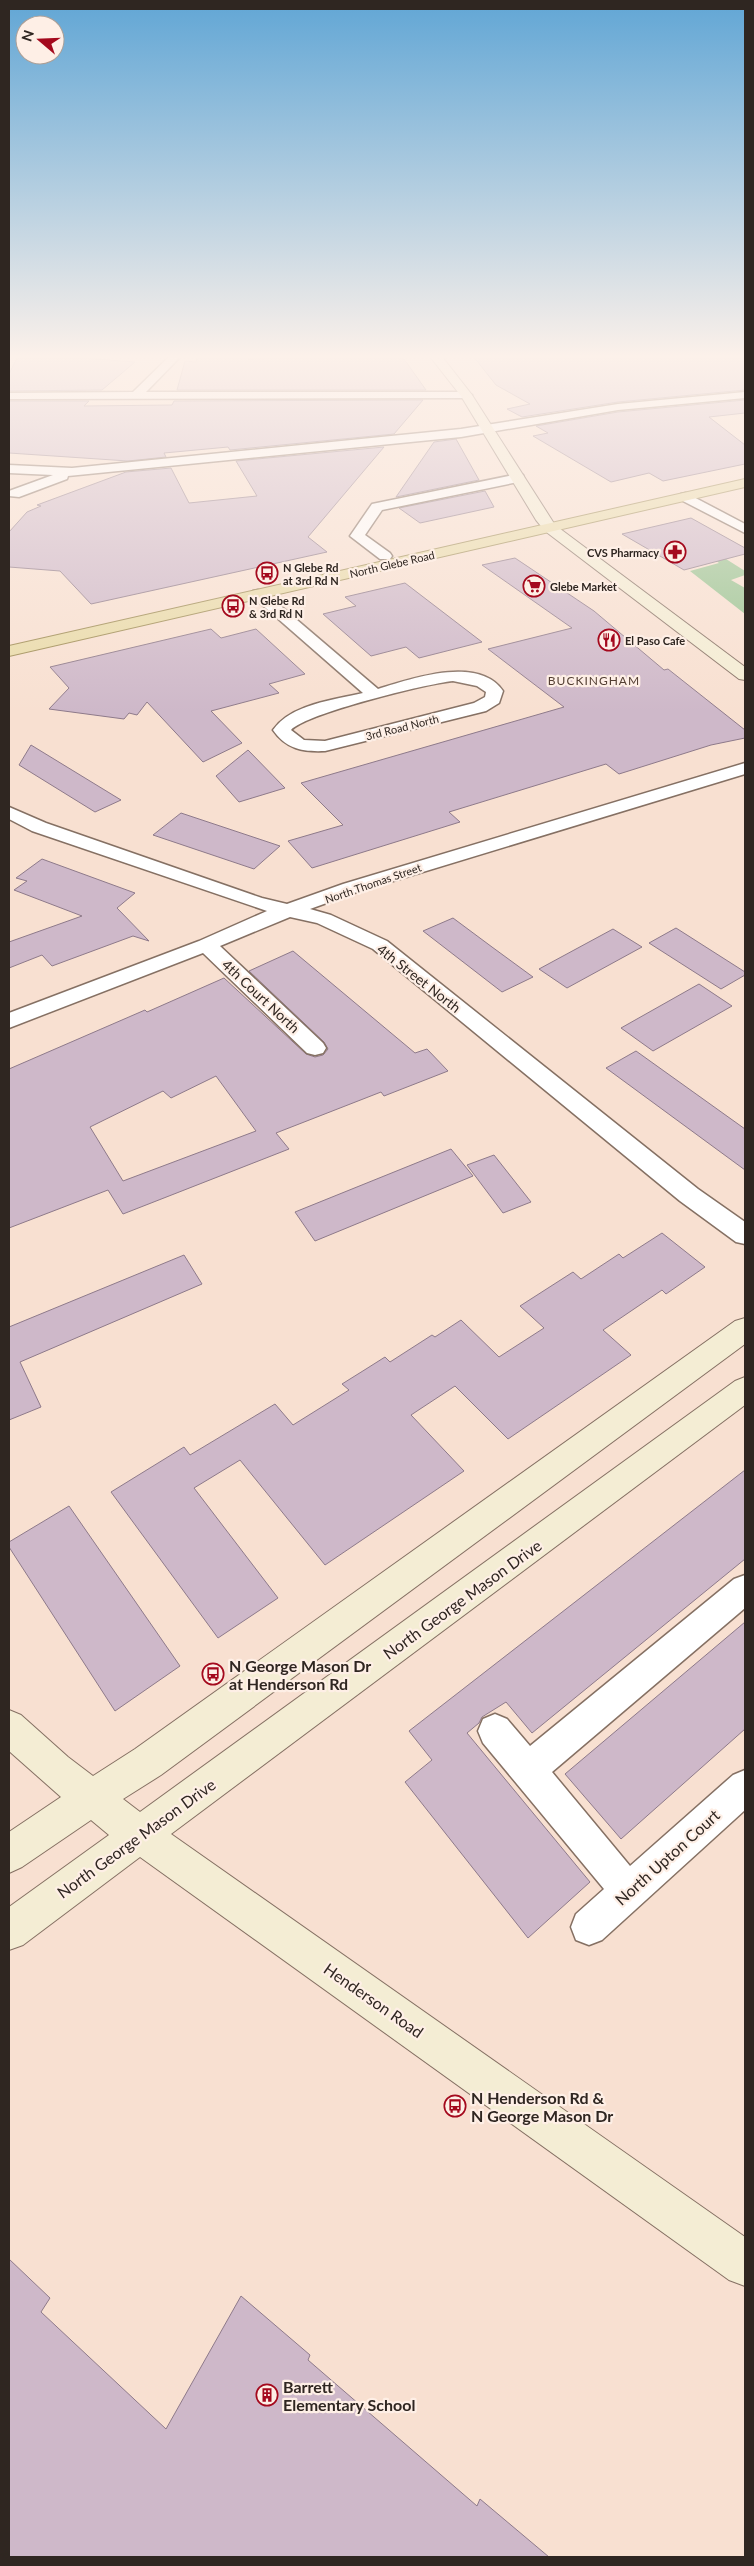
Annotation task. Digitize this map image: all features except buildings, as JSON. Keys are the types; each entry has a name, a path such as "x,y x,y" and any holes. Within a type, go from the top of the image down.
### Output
{"main road":[{"name":"North Glebe Road","path":"9,640 389,560 546,524 745,474"},
{"name":"North Glebe Road","path":"546,524 686,497 745,483"},
{"name":"North Glebe Road","path":"9,651 253,590"}],"street":[{"path":"11,496 68,474"},
{"path":"515,474 546,524 745,675"},
{"path":"9,475 14,483 11,496"},
{"path":"389,560 357,536 377,507 518,478"},
{"path":"686,497 745,529"},
{"path":"253,590 375,694"},
{"name":"3rd Road North","path":"447,676 477,678 495,691 493,699 480,707 326,746 299,745 287,738 282,730 286,724 299,716 375,694 447,676"},
{"name":"North Thomas Street","path":"9,1021 206,945 256,922 350,888 745,768"},
{"name":"4th Street North","path":"9,812 38,827 255,902 324,919 380,945 689,1195 745,1235"},
{"name":"4th Court North","path":"206,945 316,1048"},
{"path":"9,1854 90,1798 148,1762 745,1329"},
{"name":"North George Mason Drive","path":"9,1931 745,1389"},
{"path":"528,1770 745,1589"},
{"name":"Henderson Road","path":"9,1727 90,1798 745,2264"},
{"path":"495,1731 629,1892"},
{"name":"North Upton Court","path":"589,1927 745,1787"}],"green space":[{"path":"707,547 745,571 745,575 731,580 745,588 745,614 690,571 719,563 701,549"}],"place":[{"name":"CVS Pharmacy","path":"675,552"},
{"name":"N Glebe Rd at 3rd Rd N","path":"267,573"},
{"name":"Glebe Market","path":"534,586"},
{"name":"N Glebe Rd & 3rd Rd N","path":"233,606"},
{"name":"El Paso Cafe","path":"609,640"},
{"name":"N George Mason Dr at Henderson Rd","path":"213,1674"},
{"name":"N Henderson Rd & N George Mason Dr","path":"455,2106"},
{"name":"Barrett Elementary School","path":"267,2395"}],"district":[{"name":"BUCKINGHAM","path":"594,680"}]}
